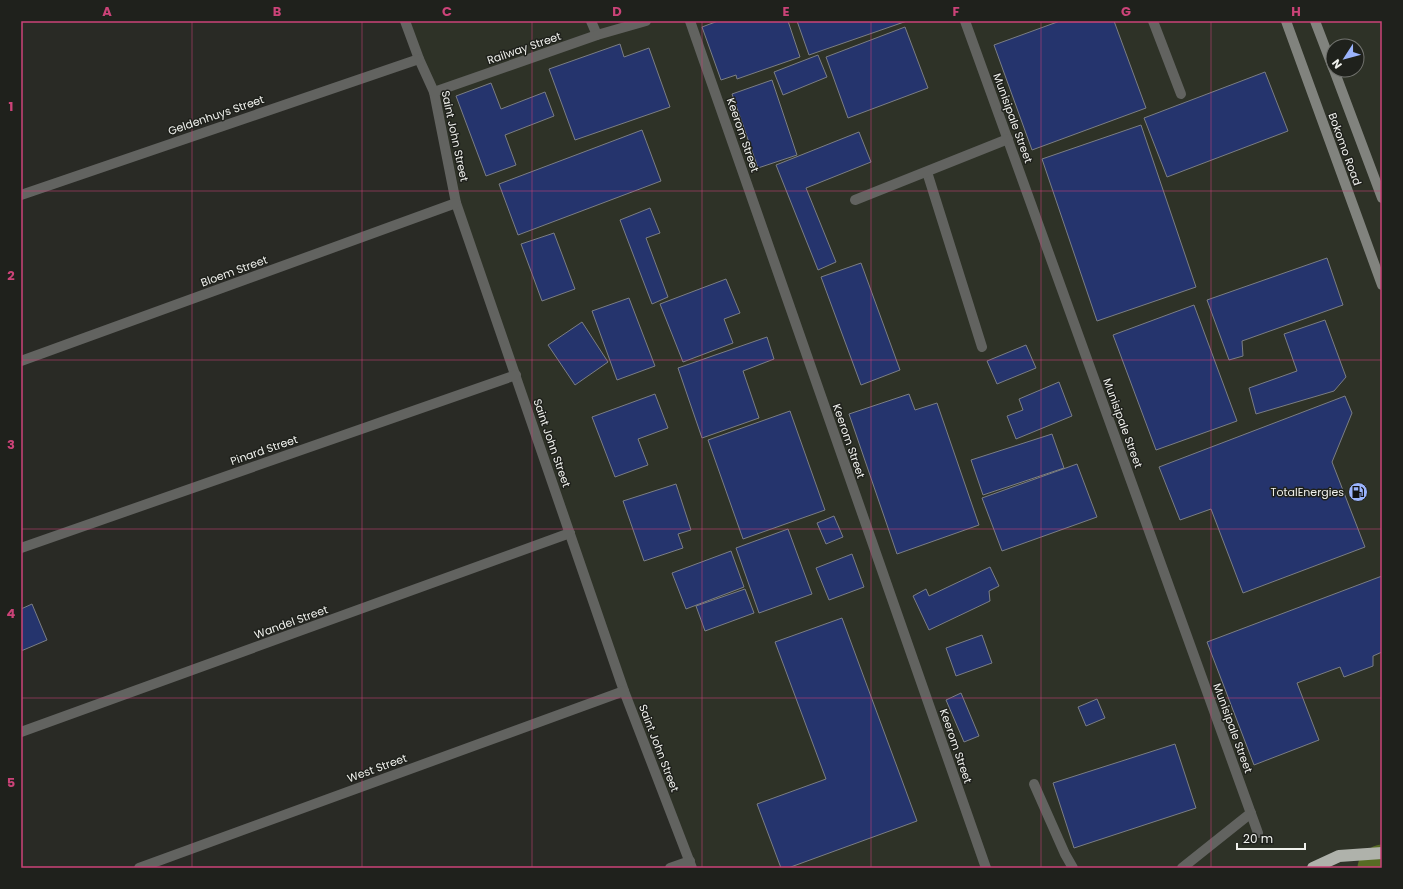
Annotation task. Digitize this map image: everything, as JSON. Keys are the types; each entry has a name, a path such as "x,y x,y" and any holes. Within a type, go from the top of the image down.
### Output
{"highway":[{"path":"1313,868 1339,856 1382,854"}],"main road":[{"name":"Bokomo Road","path":"1286,21 1382,285"},
{"name":"Bokomo Road","path":"1315,21 1325,48"},
{"name":"Bokomo Road","path":"1336,78 1382,198"}],"street":[{"name":"Saint John Street","path":"405,21 419,59 434,92 456,203 624,691 691,865"},
{"path":"591,21 597,35"},
{"name":"Railway Street","path":"434,92 597,35 646,21"},
{"name":"Keerom Street","path":"690,21 986,868"},
{"name":"Munisipale Street","path":"965,21 1258,833"},
{"path":"1153,21 1181,94"},
{"name":"Geldenhuys Street","path":"21,195 419,59"},
{"path":"856,200 1008,139"},
{"path":"927,172 982,347"},
{"name":"Bloem Street","path":"21,361 456,203"},
{"name":"Pinard Street","path":"21,548 516,375"},
{"name":"Wandel Street","path":"21,732 570,533"},
{"name":"West Street","path":"138,868 624,691"},
{"path":"1034,784 1065,854 1073,868"},
{"path":"1182,868 1251,813"},
{"path":"670,868 691,865"}],"shaded area":[{"path":"405,21 1382,21 1382,868 692,868 456,203 434,92"}],"building":[{"path":"718,21 788,21 800,57 737,79 736,75 721,80 702,27"},
{"path":"797,21 907,21 809,55"},
{"path":"1060,21 1114,21 1146,108 1032,150 994,45"},
{"path":"905,27 928,88 848,118 826,57"},
{"path":"620,44 624,57 649,48 670,107 575,140 549,69"},
{"path":"818,55 827,77 783,95 774,72"},
{"path":"1265,72 1288,131 1167,177 1144,118"},
{"path":"772,80 797,155 758,168 732,94"},
{"path":"491,83 501,109 545,92 554,116 505,135 516,165 486,176 456,96"},
{"path":"1141,125 1196,287 1097,321 1042,159"},
{"path":"642,130 661,181 518,235 499,184"},
{"path":"859,132 871,162 806,188 836,262 818,270 776,165"},
{"path":"650,208 660,233 646,238 668,297 652,304 620,220"},
{"path":"554,233 575,289 542,301 521,244"},
{"path":"1327,258 1343,305 1242,341 1243,356 1229,360 1207,300"},
{"path":"861,263 900,370 861,385 821,277"},
{"path":"726,279 740,313 724,319 733,343 683,362 660,304"},
{"path":"629,298 655,366 617,380 592,311"},
{"path":"1194,305 1237,421 1156,450 1113,335"},
{"path":"1325,320 1346,377 1334,391 1256,414 1249,388 1297,371 1284,334"},
{"path":"582,322 608,362 575,385 548,345"},
{"path":"767,337 774,359 743,371 759,418 702,438 678,368"},
{"path":"1026,345 1036,368 997,384 987,361"},
{"path":"1059,382 1072,416 1016,439 1007,416 1023,410 1019,399"},
{"path":"655,394 668,428 638,439 648,465 615,477 592,417"},
{"path":"909,394 915,410 937,403 979,525 897,554 849,414"},
{"path":"1345,396 1352,413 1332,462 1365,547 1243,593 1211,509 1180,520 1159,467"},
{"path":"790,411 825,510 743,539 708,440"},
{"path":"1052,434 1064,468 983,495 971,460"},
{"path":"1077,464 1097,517 1002,551 982,498"},
{"path":"676,484 691,530 678,534 683,548 644,561 623,501"},
{"path":"834,516 843,537 826,544 817,523"},
{"path":"788,529 812,594 759,613 736,548"},
{"path":"731,551 744,587 686,609 672,573"},
{"path":"852,554 864,587 829,600 816,568"},
{"path":"990,567 999,586 989,591 990,601 929,630 913,596 926,589 929,596"},
{"path":"1382,576 1382,652 1373,656 1373,666 1344,677 1340,667 1297,683 1319,740 1254,765 1207,642"},
{"path":"745,589 754,613 705,631 696,606"},
{"path":"32,604 47,640 21,651 21,609"},
{"path":"842,618 917,821 788,868 781,868 757,804 826,779 775,642"},
{"path":"982,635 992,663 956,676 946,648"},
{"path":"961,693 979,736 964,742 946,700"},
{"path":"1097,699 1105,718 1086,726 1078,707"},
{"path":"1175,744 1196,808 1074,848 1053,783"}],"waterway":[{"path":"1378,868 1382,865"}],"place":[{"name":"TotalEnergies","path":"1358,492"}]}
